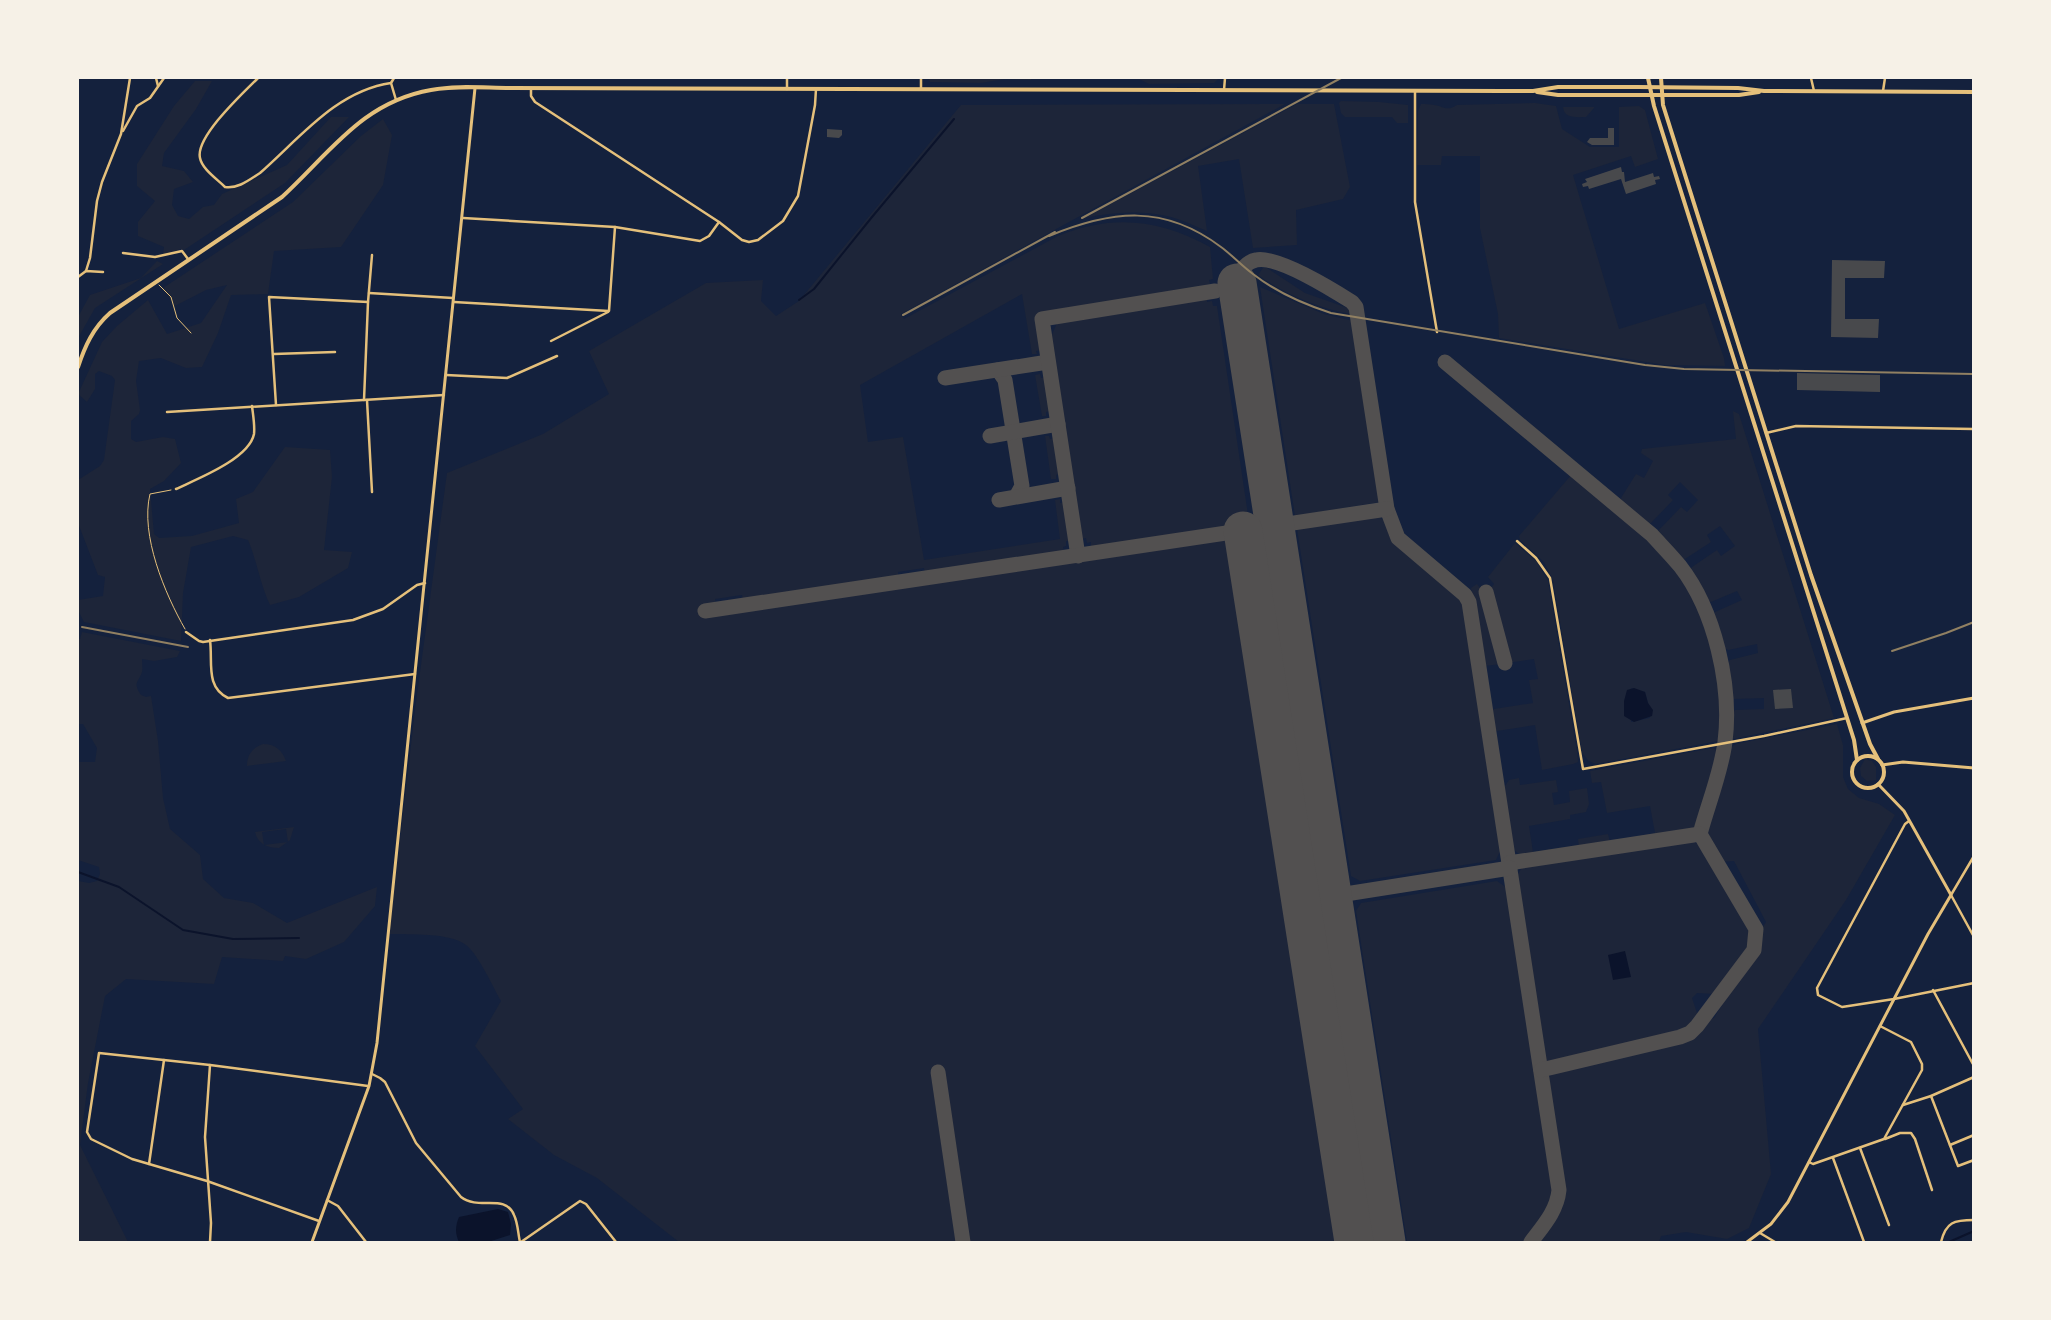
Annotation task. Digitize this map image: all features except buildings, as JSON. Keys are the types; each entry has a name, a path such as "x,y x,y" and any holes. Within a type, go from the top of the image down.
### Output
{"main road":[{"path":"1648,78 1651,96 1847,718 1858,760"},
{"path":"1661,78 1662,105 1828,630 1870,744 1882,765 1884,775 1878,784 1866,787 1856,782 1852,770 1858,760 1868,756 1878,759"},
{"path":"78,367 88,340 102,320 155,281 282,197 306,176 351,128 364,118 396,100 430,90 531,88 1532,91 1558,87 1662,87 1738,88 1764,92"},
{"path":"1532,91 1558,95 1651,96 1739,95 1764,92 1974,92"}],"street":[{"path":"121,134 130,78"},
{"path":"156,78 158,86"},
{"path":"78,277 86,271 90,258 93,219 102,182 121,134 137,106 150,98 164,78"},
{"path":"258,78 221,116 204,140 200,157 203,165 225,187 247,182 339,102 358,91 391,83 394,78"},
{"path":"787,78 787,89"},
{"path":"921,78 921,89"},
{"path":"1224,90 1225,78"},
{"path":"1811,78 1814,92"},
{"path":"1882,92 1885,78"},
{"path":"391,83 396,100"},
{"path":"312,1242 372,1074 377,1043 455,300 475,88"},
{"path":"531,88 531,96 535,102 719,222 742,240 749,242 758,240 782,221 798,196 815,106 816,89"},
{"path":"1416,91 1415,202 1437,332"},
{"path":"463,218 615,227 700,241 709,236 719,222"},
{"path":"609,312 615,227"},
{"path":"123,253 162,257 182,251 188,259"},
{"path":"372,255 368,293 365,400 372,492"},
{"path":"86,271 103,272"},
{"path":"368,293 455,300 509,307 609,312"},
{"path":"276,405 274,354 268,297 368,302"},
{"path":"551,341 609,312"},
{"path":"274,354 335,352"},
{"path":"446,375 507,378 557,356"},
{"path":"166,412 444,395"},
{"path":"176,489 224,467 248,445 254,432 252,406"},
{"path":"1766,433 1796,426 1974,429"},
{"path":"1516,541 1536,558 1548,572 1583,769 1764,736 1847,718"},
{"path":"186,632 199,641 353,620 383,609 417,585 425,583"},
{"path":"210,640 214,686 228,698 415,674"},
{"path":"1862,723 1894,712 1974,698"},
{"path":"1882,765 1903,762 1974,768"},
{"path":"1878,784 1896,801 1910,820 1974,937"},
{"path":"1910,820 1905,824 1817,988 1818,995 1842,1007 1974,983"},
{"path":"1747,1242 1778,1217 1809,1162 1894,999 1974,856"},
{"path":"1933,990 1974,1066"},
{"path":"1880,1026 1911,1042 1922,1064 1922,1070 1884,1139"},
{"path":"319,1221 208,1181 132,1159 91,1139 87,1132 98,1053 210,1065 368,1086"},
{"path":"149,1164 164,1060"},
{"path":"210,1065 205,1137 211,1224 210,1242"},
{"path":"372,1074 385,1082 416,1143 461,1197 475,1204 504,1204 508,1206 514,1214 521,1242 578,1202 586,1204 616,1242"},
{"path":"1903,1105 1931,1096 1974,1077"},
{"path":"1931,1096 1958,1166 1974,1160"},
{"path":"1809,1162 1813,1164 1833,1158 1900,1132 1911,1133 1915,1139 1932,1190"},
{"path":"1950,1145 1974,1135"},
{"path":"1860,1148 1889,1225"},
{"path":"1833,1158 1864,1242"},
{"path":"327,1200 338,1206 366,1242"},
{"path":"1941,1242 1947,1227 1961,1220 1974,1220"},
{"path":"1760,1233 1775,1242"}],"path":[{"path":"155,281 171,297 178,318 191,333"},
{"path":"176,489 150,494 147,508 151,546 173,608 186,632"}],"shaded area":[{"path":"928,78 1031,78 1031,80 1005,79 981,83 930,82"},
{"path":"1108,78 1219,78 1214,83 1149,84 1139,79"},
{"path":"195,81 212,81 196,109 164,153 162,166 184,171 193,182 174,189 172,205 178,216 189,219 203,207 214,205 222,194 287,165 331,117 349,117 285,183 184,250 181,249 163,255 164,247 138,236 138,222 155,201 137,186 137,164 174,106"},
{"path":"1341,101 1408,105 1408,123 1397,123 1392,117 1345,117 1341,113 1339,103"},
{"path":"1535,103 1556,106 1562,129 1590,147 1619,147 1619,107 1639,106 1645,110 1658,159 1635,167 1631,156 1573,175 1619,329 1705,303 1725,366 1665,365 1499,338 1498,314 1480,228 1480,156 1442,156 1441,165 1417,165 1418,111 1421,104 1448,108 1457,105"},
{"path":"1285,104 901,314 904,319 1058,236 1097,224 1116,222 1154,225 1172,230 1210,247 1213,279 1209,280 1210,284 1205,285 1205,289 1036,314 1041,350 1036,351 1037,354 1032,354 1022,294 860,385 868,442 903,437 924,560 1060,539 1055,500 1060,499 1060,503 1065,502 1070,541 1066,541 1066,546 1063,547 1064,552 925,573 924,568 898,572 898,577 743,601 742,595 715,599 716,605 703,607 705,616 1233,538 1341,1242 968,1242 944,1067 930,1069 956,1242 679,1242 597,1178 554,1155 508,1119 523,1109 475,1046 501,1001 471,949 459,941 440,936 389,934 416,702 447,473 543,434 609,394 589,351 706,283 763,280 761,301 776,316 799,301 961,105"},
{"path":"1297,104 1334,104 1350,187 1343,199 1296,210 1297,245 1253,248 1239,159 1198,166 1207,231 1172,217 1157,214 1116,213 1085,218"},
{"path":"1563,107 1594,108 1586,117 1579,117 1566,114"},
{"path":"383,119 392,135 383,185 341,247 274,251 268,294 231,295 218,333 202,367 186,368 161,358 139,361 136,381 140,410 139,414 131,421 131,439 136,442 163,437 175,439 181,463 164,481 150,489 154,534 159,538 192,536 239,523 236,499 253,492 285,447 330,450 332,477 324,550 352,552 348,568 299,597 270,605 248,540 233,536 191,547 183,593 181,641 84,622 78,610 78,600 103,596 105,577 98,575 78,523 78,480 100,466 104,460 115,380 112,376 99,371 95,374 95,389 87,402 78,394 102,342 117,326 148,300 167,334 201,323 227,285 206,290 175,306 163,288 293,202 361,136"},
{"path":"157,261 163,264 95,308 78,338 78,317 90,295 141,278"},
{"path":"1263,268 1267,268 1305,293 1348,308 1351,314 1314,304 1279,288 1258,275"},
{"path":"1260,287 1324,314 1353,321 1380,502 1295,516"},
{"path":"1207,299 1207,302 1212,301 1213,306 1217,306 1248,515 1245,515 1246,520 1241,521 1242,524 1091,547 1091,542 1087,543 1086,538 1081,539 1050,339 1058,321"},
{"path":"1040,374 1041,378 1045,377 1050,411 1046,412 1046,416 1042,416 1035,375"},
{"path":"1733,411 1739,414 1834,718 1733,739 1729,736 1731,714 1735,710 1764,709 1764,698 1734,699 1730,695 1727,664 1730,660 1758,653 1757,644 1728,650 1723,647 1713,618 1715,612 1742,600 1737,591 1711,602 1705,599 1690,570 1717,550 1721,556 1735,546 1720,526 1707,535 1711,542 1685,559 1679,558 1658,534 1658,531 1681,507 1687,512 1698,500 1680,482 1668,495 1673,500 1651,523 1646,524 1622,504 1621,498 1636,474 1644,478 1653,461 1641,453 1642,449 1736,439"},
{"path":"1045,436 1049,436 1050,439 1055,438 1060,474 1056,475 1056,479 1051,479"},
{"path":"1572,474 1646,539 1683,582 1695,602 1704,623 1716,668 1719,692 1720,739 1718,741 1596,764 1586,758 1582,752 1553,580 1544,562 1520,540 1519,536","holes":["1631,688 1645,692 1650,718 1631,722"]},
{"path":"1379,517 1384,520 1390,533 1400,546 1463,603 1501,849 1496,860 1360,881 1351,876 1297,529"},
{"path":"1515,543 1536,561 1548,581 1577,751 1578,762 1542,770 1535,725 1497,731 1493,728 1491,711 1533,703 1529,680 1538,679 1534,659 1507,663 1488,591 1494,584 1488,577"},
{"path":"1477,584 1484,593 1502,664 1484,666 1471,588"},
{"path":"82,632 180,651 177,657 154,661 142,659 142,671 137,687 141,695 151,696 158,741 163,798 170,829 200,855 203,879 224,898 253,903 287,923 377,887 375,906 344,942 306,959 285,956 283,961 222,957 214,984 126,979 105,996 88,1083 80,1145 128,1242 78,1242 78,881 89,883 97,881 100,874 99,867 78,860 78,762 95,762 97,748 83,724 78,724 78,639 80,639"},
{"path":"1634,688 1645,692 1648,703 1653,710 1652,716 1634,722 1624,716 1624,701 1627,690"},
{"path":"1837,724 1843,745 1843,777 1848,789 1859,798 1879,804 1895,815 1846,900 1758,1029 1771,1174 1749,1228 1727,1239 1686,1232 1661,1236 1659,1242 1537,1242 1562,1209 1565,1195 1548,1078 1555,1072 1687,1040 1706,1021 1714,1018 1722,1005 1722,1000 1759,949 1761,930 1766,922 1734,861 1721,862 1711,845 1707,830 1729,748 1736,744"},
{"path":"263,744 277,748 286,761 247,766 251,752"},
{"path":"1713,748 1718,751 1699,822 1695,828 1628,840 1628,838 1655,833 1650,806 1607,813 1601,782 1592,783 1590,771"},
{"path":"1865,759 1872,761 1876,767 1876,780 1867,781 1861,776 1860,768"},
{"path":"1519,778 1520,785 1556,780 1558,792 1552,793 1554,805 1570,802 1569,791 1587,788 1589,804 1586,812 1570,815 1570,819 1529,826 1533,852 1553,849 1553,851 1524,855 1514,850 1511,845 1503,789 1509,780"},
{"path":"294,827 288,842 286,829 262,832 264,845 258,840 255,832"},
{"path":"1608,834 1610,842 1579,847 1578,839"},
{"path":"1687,840 1699,845 1749,928 1751,934 1748,947 1714,994 1697,993 1692,998 1698,1016 1689,1027 1682,1031 1553,1062 1545,1061 1517,879 1523,866"},
{"path":"287,842 279,848 265,845"},
{"path":"1497,881 1507,888 1554,1199 1523,1242 1407,1242 1356,911 1361,903"},
{"path":"1625,951 1631,977 1613,980 1608,955"},
{"path":"498,1209 508,1212 511,1224 510,1235 488,1242 459,1242 456,1230 459,1217"}],"waterway":[{"path":"799,300 814,289 954,119"},
{"path":"78,872 119,887 183,930 233,939 299,938"},
{"path":"1949,1242 1974,1231"}],"taxiway":[{"path":"1237,283 1239,275 1249,263 1256,260 1265,260 1291,268 1305,275 1352,302 1356,307 1387,509 1398,538 1465,595 1469,602 1559,1190 1558,1198 1552,1211 1531,1242"},
{"path":"1078,556 1042,319 1215,291"},
{"path":"945,378 1048,362"},
{"path":"1445,362 1652,535 1680,566 1692,584 1703,605 1718,650 1726,697 1727,720 1723,754 1700,834"},
{"path":"998,370 1005,380 1022,486 1017,495"},
{"path":"990,436 1058,424"},
{"path":"999,500 1068,488"},
{"path":"705,611 1387,509"},
{"path":"1486,592 1505,663"},
{"path":"1509,863 1700,834 1756,929 1754,950 1690,1033 1541,1070"},
{"path":"1333,896 1510,868"},
{"path":"938,1072 963,1242"}],"runway":[{"path":"1237,283 1386,1242"},
{"path":"1243,531 1354,1242"}],"railway":[{"path":"1082,218 1341,78"},
{"path":"1049,236 1072,227 1116,217 1158,218 1179,223 1200,233 1280,292 1331,313 1645,365 1684,369 1974,374"},
{"path":"903,315 1055,232"},
{"path":"1892,651 1974,622"},
{"path":"82,627 188,647"}]}
